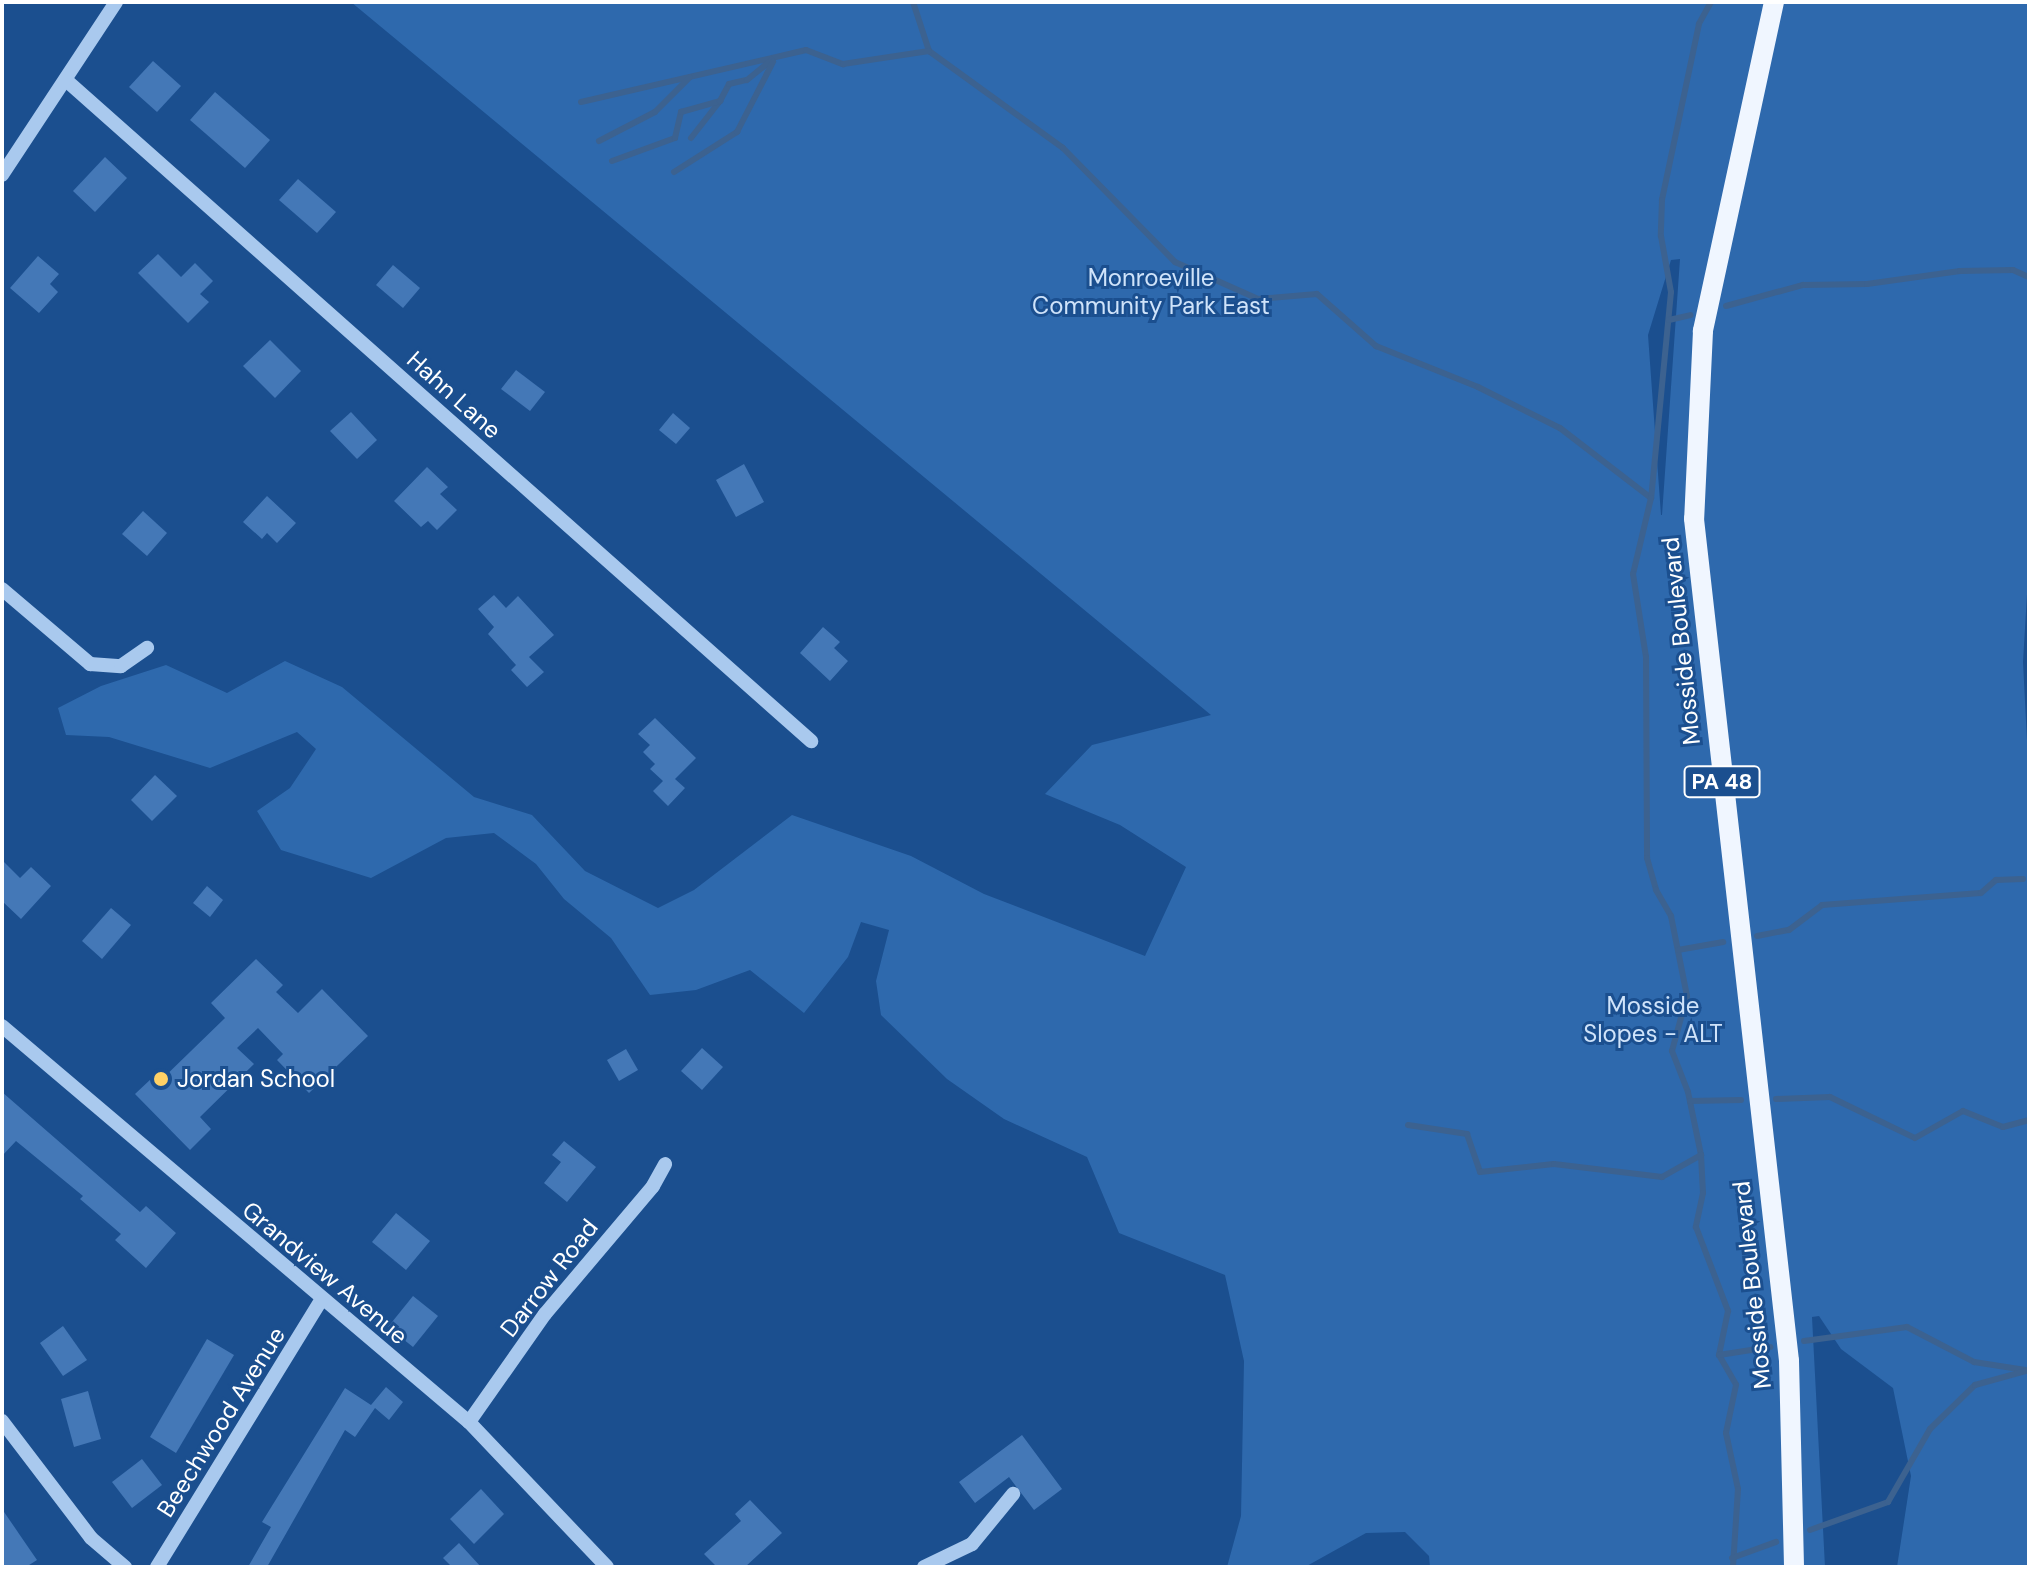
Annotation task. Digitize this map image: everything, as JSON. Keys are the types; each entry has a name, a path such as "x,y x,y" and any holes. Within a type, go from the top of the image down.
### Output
{"main road":[{"name":"Mosside Boulevard","path":"1774,2 1703,331 1694,519 1789,1361 1794,1567"}],"street":[{"path":"2,175 67,81 116,2"},
{"name":"Hahn Lane","path":"67,81 811,741"},
{"path":"2,589 90,664 121,666 147,648"},
{"name":"Grandview Avenue","path":"3,1031 469,1422 607,1567"},
{"name":"Darrow Road","path":"469,1422 545,1314 653,1186 665,1164"},
{"name":"Beechwood Avenue","path":"157,1567 322,1299"},
{"path":"2,1421 91,1538 125,1567"},
{"path":"924,1567 972,1544 1013,1494"}],"green space":[{"path":"351,2 2029,2 2029,560 2023,662 2029,780 2029,1567 1897,1567 1911,1476 1893,1388 1841,1349 1819,1316 1812,1317 1825,1567 1430,1567 1429,1556 1405,1532 1366,1533 1305,1567 1227,1567 1241,1516 1244,1361 1225,1275 1119,1233 1087,1157 1004,1119 947,1079 881,1015 876,981 889,930 861,922 848,957 804,1013 750,970 696,990 650,995 611,938 564,899 536,864 494,833 446,838 371,878 281,850 257,811 290,788 316,749 297,732 210,768 109,737 66,735 58,708 101,686 166,665 227,693 285,661 342,687 474,797 532,815 585,871 658,908 694,890 792,815 911,856 984,894 1145,956 1186,867 1120,825 1045,794 1092,745 1211,715","holes":["1680,259 1662,515 1648,335 1671,260"]}],"building":[{"path":"153,61 181,86 157,112 129,87"},
{"path":"215,92 270,140 245,168 190,120"},
{"path":"105,157 127,178 95,212 73,191"},
{"path":"298,179 336,212 317,233 279,200"},
{"path":"158,254 181,277 195,263 213,281 200,294 209,302 188,323 138,273"},
{"path":"38,256 59,274 50,284 58,292 39,313 10,288"},
{"path":"393,265 420,288 403,308 376,285"},
{"path":"270,340 301,371 275,398 243,366"},
{"path":"516,370 545,392 530,411 501,389"},
{"path":"351,412 377,440 357,459 330,431"},
{"path":"673,413 690,428 676,444 659,430"},
{"path":"744,464 764,502 736,517 716,480"},
{"path":"427,467 448,487 440,494 457,510 437,530 428,521 421,527 394,501"},
{"path":"267,496 296,523 277,543 267,533 262,539 243,522"},
{"path":"143,511 167,533 147,556 122,534"},
{"path":"494,595 506,608 518,596 554,635 529,657 544,672 527,687 511,670 516,665 488,634 494,627 478,609"},
{"path":"823,627 840,642 834,648 848,661 830,681 800,653"},
{"path":"655,718 696,758 675,779 685,788 668,806 653,791 663,781 650,769 655,764 643,752 650,745 638,734"},
{"path":"155,775 177,796 152,821 131,800"},
{"path":"2,860 20,878 31,867 51,886 21,919 2,901"},
{"path":"207,886 223,900 210,917 193,903"},
{"path":"111,908 131,925 102,959 82,941"},
{"path":"256,959 283,985 276,992 298,1013 322,989 368,1036 309,1093 277,1060 283,1054 258,1028 237,1048 254,1064 200,1117 211,1129 190,1150 135,1094 152,1078 157,1084 225,1018 211,1003"},
{"path":"702,1048 723,1067 702,1090 681,1071"},
{"path":"626,1049 638,1070 619,1081 607,1060"},
{"path":"2,1092 140,1212 146,1206 176,1233 146,1268 115,1240 121,1234 80,1199 83,1196 16,1141 2,1156"},
{"path":"564,1141 596,1167 567,1202 544,1183 561,1162 552,1155"},
{"path":"396,1213 430,1241 406,1270 372,1242"},
{"path":"413,1296 438,1316 413,1347 388,1327"},
{"path":"63,1326 87,1360 63,1376 40,1343"},
{"path":"207,1339 234,1355 176,1453 150,1437"},
{"path":"386,1387 403,1402 389,1420 375,1408 355,1437 345,1430 267,1567 248,1567 271,1527 262,1522 345,1388 371,1405"},
{"path":"88,1391 101,1439 74,1447 61,1399"},
{"path":"1022,1435 1062,1489 1034,1510 1009,1477 975,1503 959,1482"},
{"path":"142,1459 162,1485 132,1508 112,1482"},
{"path":"481,1489 504,1514 474,1544 450,1519"},
{"path":"750,1500 782,1533 745,1567 717,1567 704,1554 741,1521 735,1514"},
{"path":"2,1509 37,1560 26,1567 2,1567"},
{"path":"459,1543 481,1567 452,1567 443,1558"}],"waterway":[{"path":"913,2 929,51 1063,148 1175,262 1258,299 1317,294 1376,346 1478,387 1560,428 1651,498"},
{"path":"1711,2 1699,24 1662,200 1661,236 1671,292 1651,498 1633,574 1646,657 1647,858 1656,890 1671,916 1687,996 1672,1051 1688,1092 1701,1155 1703,1193 1696,1227 1728,1311 1719,1355 1736,1385 1726,1433 1738,1489 1733,1567"},
{"path":"581,102 806,50 843,64 929,51"},
{"path":"612,161 675,138 681,112 720,101 729,84 747,80 772,60"},
{"path":"674,172 737,132 773,62"},
{"path":"599,141 655,112 690,77"},
{"path":"691,138 720,101"},
{"path":"1726,306 1803,285 1867,284 1960,271 2013,270 2029,277"},
{"path":"1669,320 1690,315"},
{"path":"1757,936 1789,930 1822,905 1981,893 1996,880 2023,879"},
{"path":"1678,950 1723,942"},
{"path":"1776,1099 1830,1097 1915,1138 1963,1111 2003,1127 2029,1120"},
{"path":"1690,1101 1741,1100"},
{"path":"1408,1125 1467,1134 1480,1172 1554,1164 1662,1177 1701,1155"},
{"path":"1804,1341 1907,1327 1974,1362 2025,1370"},
{"path":"1719,1355 1770,1347"},
{"path":"1810,1530 1888,1502 1930,1429 1975,1385 2029,1370"},
{"path":"1732,1558 1776,1542"}],"place":[{"name":"Jordan School","path":"161,1079"}],"park label":[{"name":"Monroeville Community Park East","path":"1151,292"},
{"name":"Mosside Slopes - ALT","path":"1653,1020"}]}
